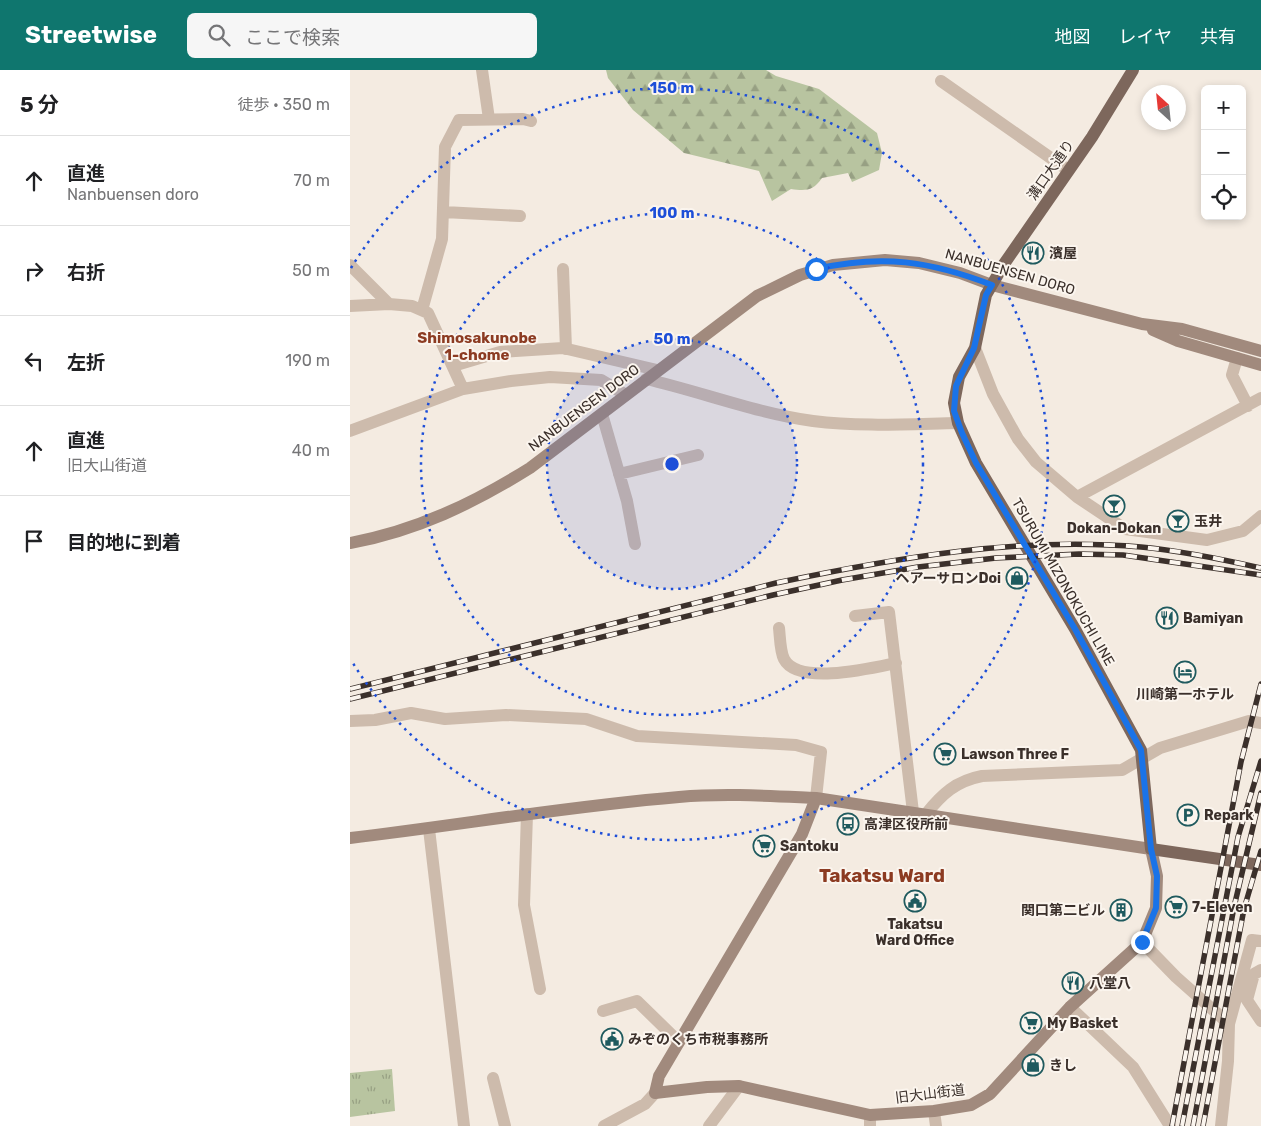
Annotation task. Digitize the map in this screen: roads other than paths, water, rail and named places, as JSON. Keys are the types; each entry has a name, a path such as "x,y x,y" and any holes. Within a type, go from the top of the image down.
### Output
{"main road":[{"name":"溝口大通り","path":"992,285 1092,137 1133,70"},
{"name":"TSURUMI MIZONOKUCHI LINE","path":"992,285 986,295 974,348 956,386 954,403 958,423 976,463 1075,629 1136,740 1144,758 1143,784 1151,849"},
{"path":"1151,849 1261,865"}],"street":[{"path":"482,70 488,119"},
{"path":"941,81 1068,170"},
{"path":"422,310 442,239 445,147 459,120 523,119 531,121"},
{"path":"444,212 520,216"},
{"name":"NANBUENSEN DORO","path":"350,543 376,538 417,526 484,496 530,468 757,296 785,281 816,269 868,261 902,261 960,273 992,285 1142,324 1182,329 1261,351"},
{"path":"350,265 389,304"},
{"path":"563,268 566,348"},
{"path":"350,306 389,304 412,306 428,314 463,390"},
{"name":"NANBUENSEN DORO","path":"1142,324 1178,341 1261,365"},
{"path":"453,366 500,352 566,348 657,370"},
{"path":"974,348 993,394 1018,439 1036,462 1078,497 1125,529 1207,540 1243,531 1261,516"},
{"path":"1237,358 1232,375 1248,406"},
{"path":"350,431 463,390 512,381 550,377 601,380 626,395"},
{"path":"646,379 771,413 810,420 874,424 958,423"},
{"path":"1078,497 1261,398"},
{"path":"602,414 619,474 635,544"},
{"path":"619,474 698,455"},
{"path":"855,616 889,612 913,812"},
{"path":"778,628 784,659 794,669 815,674 852,671 896,664"},
{"path":"350,721 375,720 411,713 445,719 506,715 586,719 637,736 796,745 821,752 816,798 802,834 659,1076 655,1093 645,1104 604,1126"},
{"path":"926,814 940,796 955,784 968,779 982,776 1122,770 1160,748 1249,721 1261,723"},
{"path":"350,838 429,829 527,814 680,797 768,795 816,798 1151,849"},
{"path":"527,814 524,905 540,989"},
{"path":"429,829 464,1126"},
{"name":"旧大山街道","path":"655,1093 707,1087 739,1086 870,1121 971,1105 990,1094 1070,1007 1142,942 1156,908 1157,876 1151,849"},
{"path":"1221,1126 1228,1061 1229,1024 1252,940 1261,941"},
{"path":"1142,942 1229,1024"},
{"path":"1261,970 1254,974 1248,1000 1261,1021"},
{"path":"603,1011 637,1001 679,1042"},
{"path":"1070,1007 1133,1067 1170,1126"},
{"path":"493,1078 505,1126"},
{"path":"709,1126 739,1086"},
{"path":"934,1111 936,1126"}],"railway":[{"path":"350,689 776,583 912,558 1004,547 1095,544 1171,551 1261,568"},
{"path":"350,699 773,595 842,580 918,567 996,558 1079,554 1123,555 1261,575"},
{"path":"1172,1126 1241,762 1261,684"},
{"path":"1182,1126 1238,837 1261,761"},
{"path":"1193,1126 1234,907 1261,793"},
{"path":"1203,1126 1244,909 1261,851"}],"place":[{"name":"濱屋","path":"1033,253"},
{"name":"Dokan-Dokan","path":"1114,506"},
{"name":"玉井","path":"1178,521"},
{"name":"ヘアーサロンDoi","path":"1017,578"},
{"name":"Bamiyan","path":"1167,618"},
{"name":"川崎第一ホテル","path":"1185,672"},
{"name":"Lawson Three F","path":"945,754"},
{"name":"Repark","path":"1188,815"},
{"name":"高津区役所前","path":"848,824"},
{"name":"Santoku","path":"764,846"},
{"name":"Takatsu Ward Office","path":"915,901"},
{"name":"7-Eleven","path":"1176,907"},
{"name":"関口第二ビル","path":"1121,910"},
{"name":"八堂八","path":"1073,983"},
{"name":"My Basket","path":"1031,1023"},
{"name":"みぞのくち市税事務所","path":"612,1039"},
{"name":"きし","path":"1033,1065"}],"district":[{"name":"Shimosakunobe 1-chome","path":"477,346"},
{"name":"Takatsu Ward","path":"882,875"}]}
